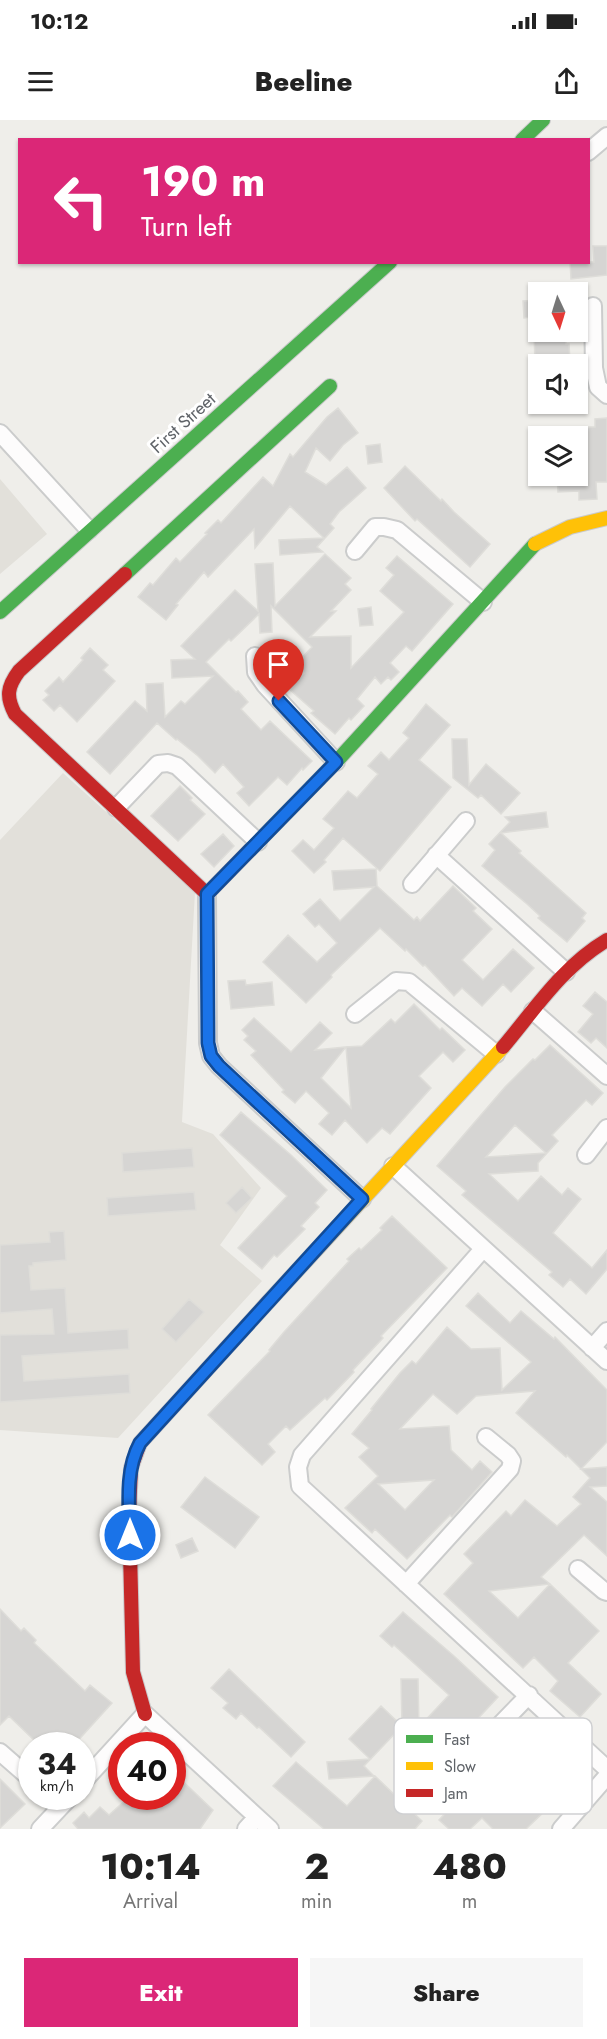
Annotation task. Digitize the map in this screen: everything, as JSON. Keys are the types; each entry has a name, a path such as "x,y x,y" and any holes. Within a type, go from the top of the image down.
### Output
{"street":[{"path":"524,138 543,120"},
{"path":"590,151 607,136"},
{"name":"First Street","path":"0,612 388,264"},
{"path":"593,306 594,368 598,387 607,394"},
{"path":"207,894 15,714 7,700 9,684 19,671 330,386"},
{"path":"0,433 89,530"},
{"path":"362,1199 245,1091 211,1056 208,1043 207,894 336,762 535,544 575,525 607,518"},
{"path":"355,551 375,527 398,530 483,602"},
{"path":"255,656 256,672 265,686 336,762"},
{"path":"116,808 158,764 168,763 177,766 258,842"},
{"path":"412,884 466,821"},
{"path":"436,855 566,972"},
{"path":"270,1829 251,1823 145,1713 132,1672 129,1512 131,1468 135,1453 140,1443 496,1054 566,972 596,945 607,939"},
{"path":"355,1014 396,981 409,982 496,1054"},
{"path":"533,1011 607,1076"},
{"path":"586,1155 607,1128"},
{"path":"393,1166 607,1361"},
{"path":"483,1249 302,1455 298,1467 300,1486 553,1718"},
{"path":"592,1348 607,1331"},
{"path":"406,1584 510,1469 512,1461 508,1455 486,1437"},
{"path":"578,1569 607,1592"},
{"path":"507,1718 529,1695"},
{"path":"96,1767 145,1713"},
{"path":"0,1752 18,1768"},
{"path":"592,1755 607,1769"},
{"path":"592,1793 607,1776"},
{"path":"40,1829 54,1810"},
{"path":"561,1829 574,1814"}],"shaded area":[{"path":"0,479 47,534 0,574"},
{"path":"63,773 195,892 182,1122 213,1134 261,1188 220,1245 262,1281 118,1438 0,1430 0,840"}],"building":[{"path":"593,246 607,246 607,275 571,279 570,264 594,262"},
{"path":"523,301 528,301 528,317 524,318"},
{"path":"534,342 566,342 569,344 570,354 535,354"},
{"path":"338,408 358,433 343,445 330,461 316,448 305,472 326,485 347,467 366,488 339,512 330,524 334,528 317,547 323,552 280,555 279,540 324,538 290,506 255,548 254,529 208,577 204,572 176,604 178,605 166,620 138,597 150,583 153,585 176,558 180,562 218,520 221,523 263,477 273,486 290,454 293,457 327,417"},
{"path":"607,418 607,482 596,482 597,499 579,500 579,491 558,492 558,486 588,486 588,427 595,427 595,419"},
{"path":"380,444 382,462 368,464 366,446"},
{"path":"405,466 490,544 470,567 417,519 415,521 384,488"},
{"path":"325,554 351,578 345,584 351,590 331,611 336,611 310,637 351,636 351,668 404,612 380,591 394,575 386,568 397,556 453,604 412,651 406,646 390,663 399,672 391,680 388,677 381,684 375,677 357,699 364,706 335,734 289,689 304,673 295,665 312,647 271,606 272,632 260,633 259,614 206,662 248,702 241,709 261,730 270,721 312,761 303,770 302,768 287,785 278,777 249,806 237,793 244,787 223,764 215,773 157,723 110,774 87,752 135,701 147,711 146,684 163,683 165,717 181,701 185,704 213,676 172,678 171,660 195,659 181,646 235,590 258,611 255,564 273,563 275,606"},
{"path":"371,607 373,625 360,626 358,609"},
{"path":"90,648 108,665 103,670 115,681 77,722 60,705 54,711 43,700 49,695 45,691 59,677 63,682 83,660 81,658"},
{"path":"426,704 450,725 419,760 451,787 380,871 343,838 324,860 326,862 314,873 292,851 303,840 314,850 334,828 323,819 348,791 357,798 378,774 368,766 381,752 389,760 409,738 403,733"},
{"path":"452,739 467,739 469,785 486,764 520,793 501,814 481,795 478,798 453,778"},
{"path":"180,786 192,798 190,800 205,814 178,841 151,816"},
{"path":"546,812 548,827 501,833 521,851 519,853 586,913 582,918 585,921 567,942 482,866 495,850 489,844 510,822 505,817"},
{"path":"223,834 234,846 214,867 201,854"},
{"path":"376,869 377,886 414,920 417,917 420,921 453,886 476,908 473,911 492,929 462,960 483,980 513,949 534,968 511,992 503,984 482,1006 462,988 454,996 425,965 423,966 380,928 331,975 332,977 306,1003 263,962 288,935 317,962 337,943 319,924 315,927 303,914 320,899 340,921 374,887 334,890 332,871"},
{"path":"245,980 246,985 272,982 274,1005 231,1009 228,981"},
{"path":"595,992 607,1002 607,1048 596,1038 591,1043 578,1032 593,1014 583,1006"},
{"path":"414,1004 440,1030 442,1028 465,1050 453,1062 443,1052 419,1076 431,1088 390,1134 382,1128 367,1143 345,1120 332,1135 319,1124 329,1113 306,1091 295,1103 282,1092 284,1090 251,1055 256,1051 244,1040 248,1036 242,1030 254,1018 291,1052 320,1022 332,1033 315,1050 346,1047 362,1046 391,1019 395,1023","holes":["346,1047 351,1108 321,1078"]},
{"path":"550,1045 603,1093 592,1105 586,1100 552,1135 558,1141 538,1163 538,1171 489,1174 518,1201 541,1176 562,1195 568,1188 581,1199 553,1233 592,1268 607,1250 607,1269 586,1294 570,1279 563,1287 549,1275 552,1272 462,1195 466,1191 437,1166 505,1087 533,1059 535,1060","holes":["515,1125 546,1153 486,1157"]},
{"path":"241,1112 327,1190 315,1203 319,1207 301,1226 305,1229 277,1257 274,1255 262,1269 238,1248 287,1196 220,1135"},
{"path":"192,1148 194,1167 123,1172 122,1153"},
{"path":"242,1187 252,1198 236,1213 226,1203"},
{"path":"194,1192 196,1210 108,1216 107,1198"},
{"path":"392,1216 447,1268 381,1336 383,1338 327,1400 325,1398 290,1430 286,1426 268,1444 275,1452 262,1465 208,1415 270,1351 284,1332 349,1261 347,1259 359,1248 361,1250 382,1230 380,1228"},
{"path":"64,1231 66,1260 33,1263 33,1266 29,1266 31,1290 65,1288 68,1333 128,1329 129,1349 22,1356 24,1381 129,1374 130,1393 0,1402 0,1335 54,1334 52,1309 0,1313 0,1245 50,1242 49,1232"},
{"path":"478,1293 510,1323 521,1311 554,1339 555,1337 607,1390 607,1442 581,1469 516,1413 535,1391 476,1396 457,1414 433,1394 400,1429 449,1426 451,1450 472,1470 480,1461 492,1472 452,1517 450,1515 407,1559 375,1529 372,1533 345,1508 378,1476 359,1457 369,1448 352,1434 400,1373 412,1361 416,1364 447,1327 471,1349 500,1348 502,1390 531,1362 466,1306","holes":["434,1480 405,1510 378,1484"]},
{"path":"189,1299 204,1312 176,1342 162,1329"},
{"path":"607,1467 607,1486 590,1487 607,1502 607,1556 584,1535 541,1577 550,1584 599,1631 568,1663 601,1694 580,1717 550,1691 558,1681 534,1657 523,1668 444,1594 473,1563 464,1554 506,1511 511,1516 525,1500 557,1526 581,1504 573,1497 590,1478 581,1469","holes":["550,1584 518,1618 489,1591"]},
{"path":"205,1477 259,1517 235,1548 181,1507"},
{"path":"192,1538 198,1551 181,1558 176,1545"},
{"path":"0,1609 21,1631 24,1628 36,1640 34,1643 85,1691 90,1685 112,1703 86,1732 26,1732 9,1716 0,1725"},
{"path":"403,1612 498,1697 478,1718 427,1718 449,1695 394,1645 392,1647 380,1636"},
{"path":"229,1669 305,1742 291,1757 241,1713 236,1719 223,1708 228,1703 211,1688"},
{"path":"401,1679 418,1679 419,1718 402,1718"},
{"path":"381,1706 394,1718 394,1734 364,1766 374,1776 329,1779 327,1762 370,1759 349,1739"},
{"path":"296,1762 347,1806 375,1776 394,1794 394,1814 415,1814 422,1821 415,1829 324,1829 273,1786"},
{"path":"0,1779 18,1797 19,1810 0,1828"},
{"path":"186,1784 213,1810 200,1829 78,1829 73,1823 84,1812 89,1818 100,1807 109,1815 115,1810 186,1810"},
{"path":"445,1814 542,1814 526,1829 493,1829 482,1818 470,1829 449,1829 439,1820"}],"traffic: fast":[{"path":"524,138 543,120"},
{"path":"0,612 388,264"},
{"path":"125,574 330,386"},
{"path":"249,851 336,762 535,544"}],"traffic: slow":[{"path":"535,544 570,527 607,518"},
{"path":"269,1301 503,1047"}],"traffic: jam":[{"path":"125,574 19,671 9,692 12,708 15,714 207,894 249,851"},
{"path":"503,1047 563,975 607,940"},
{"path":"145,1714 133,1672 129,1512 131,1468 140,1443 269,1301"}],"route":[{"path":"130,1535 131,1468 140,1443 362,1199 219,1066 211,1056 208,1043 207,894 336,762 279,701"}]}
